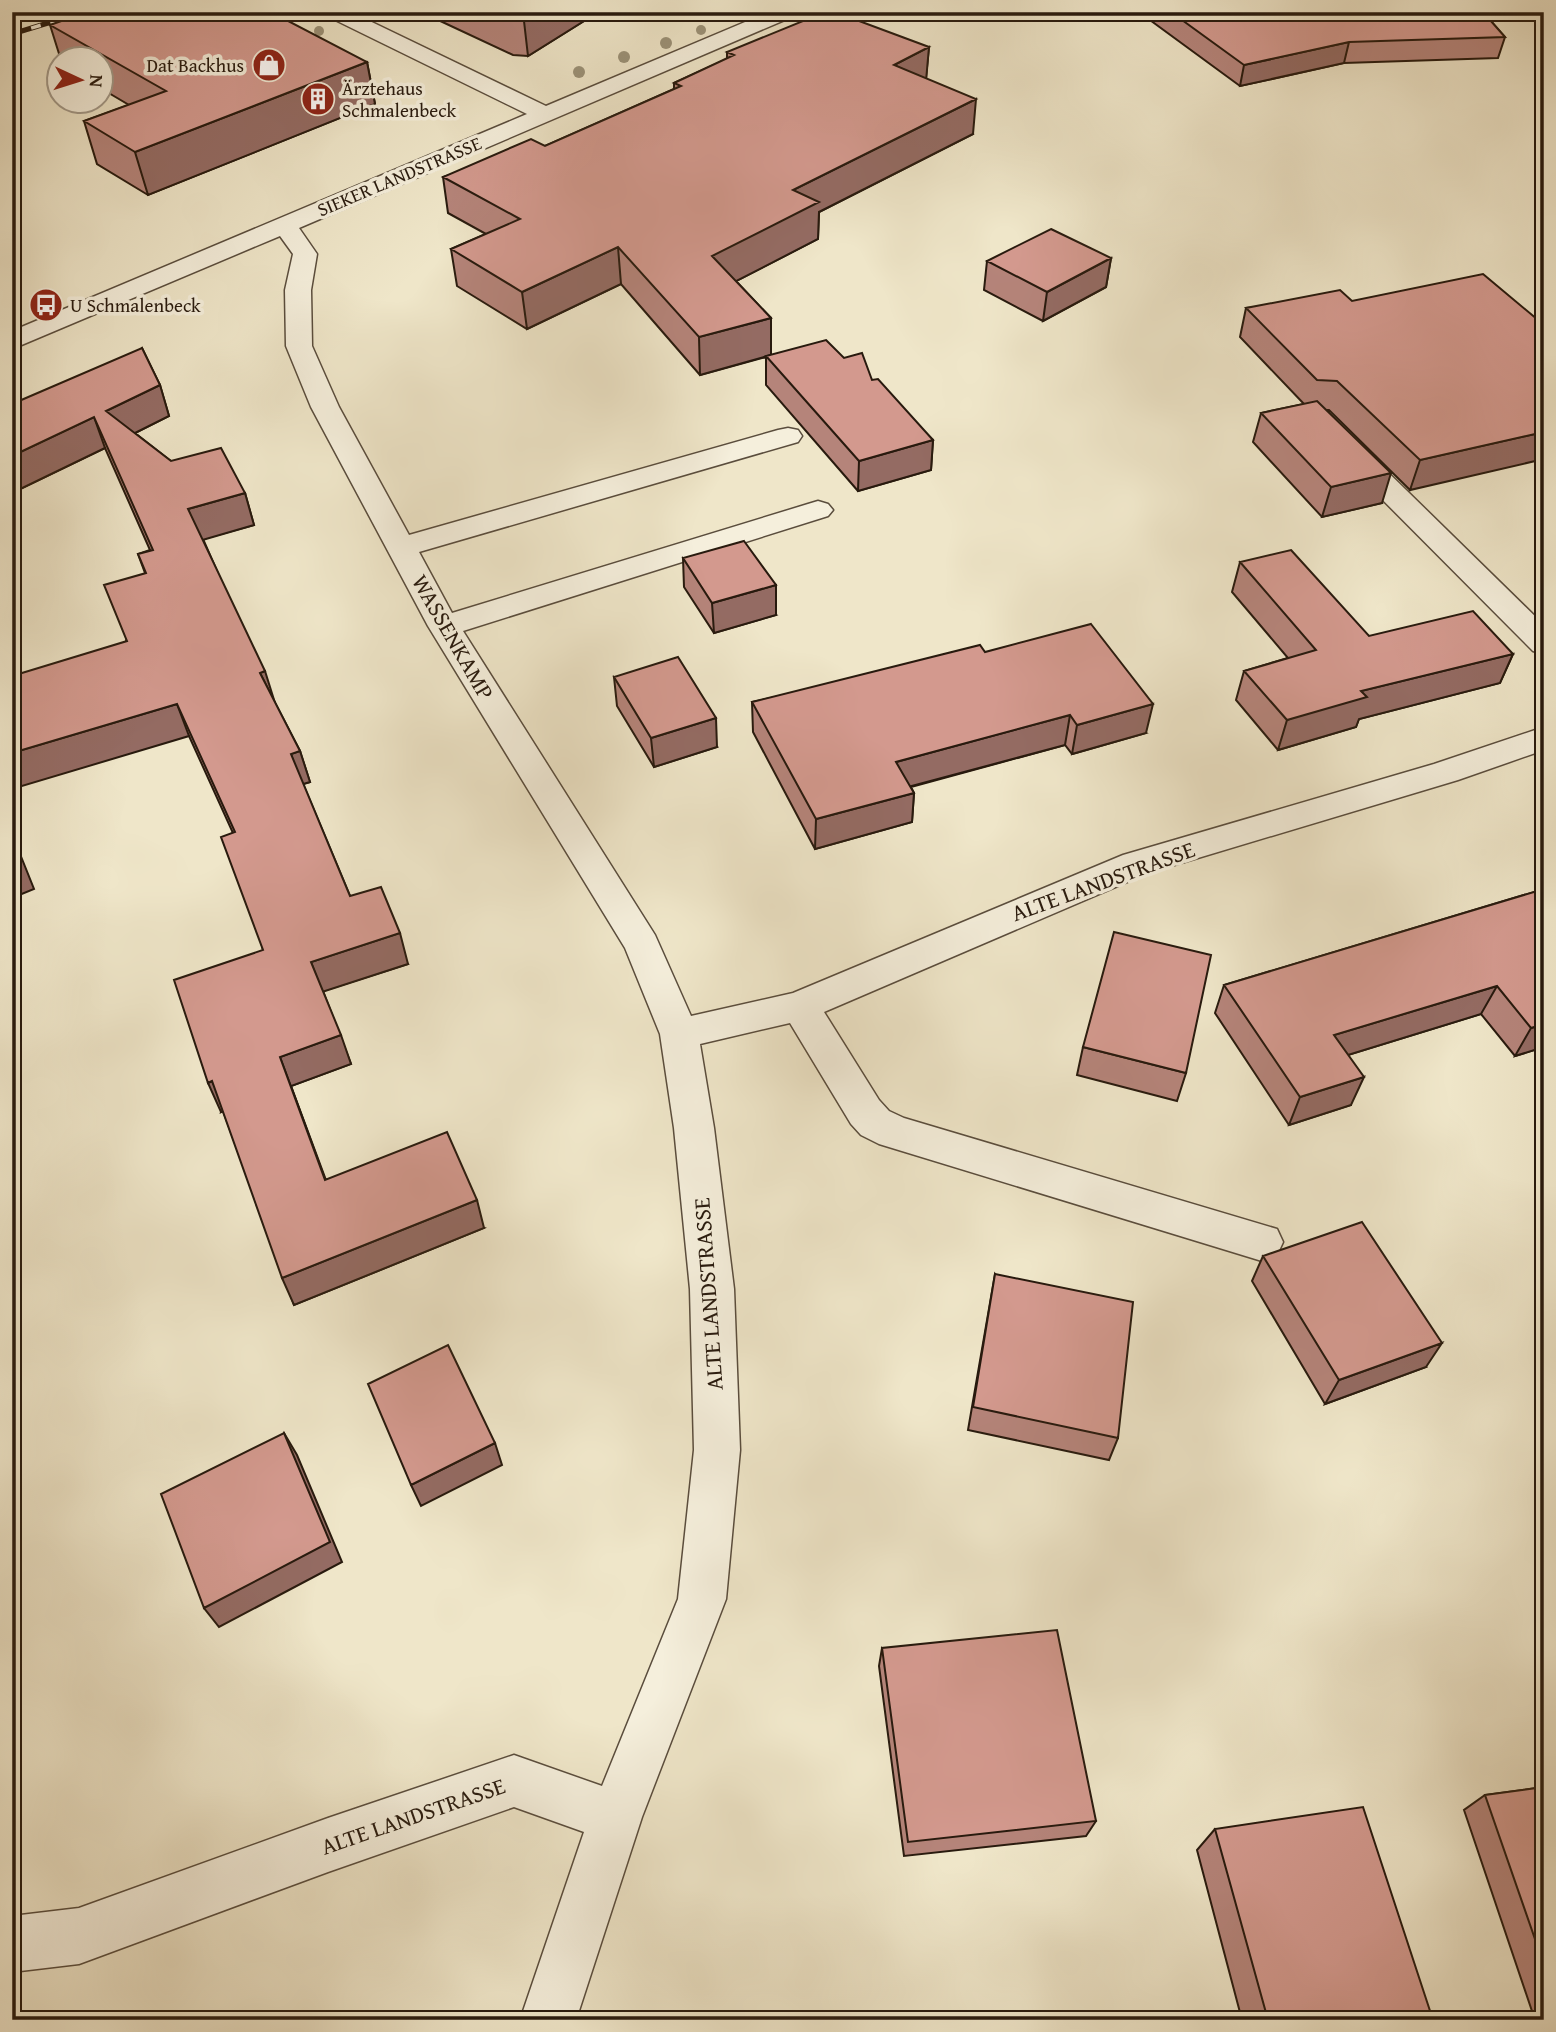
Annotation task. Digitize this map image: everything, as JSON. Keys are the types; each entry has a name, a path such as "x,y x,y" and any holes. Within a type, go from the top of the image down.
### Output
{"street":[{"path":"334,12 544,114"},
{"name":"SIEKER LANDSTRASSE","path":"12,341 787,12"},
{"name":"WASSENKAMP","path":"284,225 305,254 298,290 299,346 325,407 444,626 642,944 679,1034"},
{"path":"1327,428 1544,644"},
{"path":"401,547 788,436"},
{"path":"444,626 818,510"},
{"name":"ALTE LANDSTRASSE","path":"12,1944 79,1936 328,1845 514,1781 616,1817 702,1599 718,1450 712,1289 694,1128 679,1034 800,1006 1136,864 1446,772 1544,738"},
{"path":"800,1006 865,1112 875,1123 893,1132 1262,1242"},
{"path":"548,2020 616,1817"}],"building":[{"path":"87,12 271,12 367,62 135,152 84,121 98,116 116,116 116,109 166,91 116,63 116,46 87,46 50,25"},
{"path":"493,12 538,12 524,21 509,20"},
{"path":"825,12 835,12 929,47 894,65 976,99 793,190 819,202 712,256 771,318 699,337 618,247 522,292 451,249 520,219 443,177 531,139 545,146 681,86 674,83 734,55 727,52"},
{"path":"1171,12 1483,12 1505,37 1349,42 1244,65"},
{"path":"1051,229 1111,258 1047,292 987,261"},
{"path":"1483,274 1544,325 1544,432 1420,460 1337,381 1317,380 1246,308 1340,290 1352,301"},
{"path":"826,340 844,358 862,353 872,380 878,379 933,440 859,461 766,356"},
{"path":"142,348 160,385 106,411 171,461 221,448 245,493 188,509 265,671 260,673 300,751 291,754 350,896 381,887 400,933 311,962 341,1035 280,1057 325,1180 447,1132 477,1200 282,1278 212,1081 208,1083 174,980 263,950 221,837 235,832 177,704 12,753 12,676 127,641 104,585 146,573 138,554 153,550 94,417 12,456 12,404"},
{"path":"1317,401 1391,473 1331,487 1261,413"},
{"path":"744,541 776,585 712,603 683,558"},
{"path":"1291,550 1369,636 1473,611 1513,654 1361,691 1367,697 1287,720 1244,671 1316,650 1240,562"},
{"path":"1091,624 1153,704 1077,725 1070,715 896,762 914,793 816,819 752,702 980,645 985,652"},
{"path":"678,657 716,718 651,738 614,677"},
{"path":"12,843 19,860 12,863"},
{"path":"1544,889 1544,1024 1531,1028 1497,986 1334,1035 1364,1077 1300,1097 1224,985"},
{"path":"1114,932 1211,955 1186,1073 1083,1047"},
{"path":"1362,1222 1442,1343 1339,1380 1263,1256"},
{"path":"995,1274 1133,1302 1118,1438 973,1407"},
{"path":"448,1345 495,1443 411,1485 368,1384"},
{"path":"284,1433 330,1542 204,1608 161,1494"},
{"path":"1057,1630 1096,1821 908,1842 882,1648"},
{"path":"1544,1787 1544,1965 1485,1795"},
{"path":"1363,1807 1433,2020 1268,2020 1215,1829"}],"railway":[{"path":"12,16 23,12"},
{"path":"12,34 84,12"}],"place":[{"name":"Dat Backhus","path":"269,65"},
{"name":"Ärztehaus Schmalenbeck","path":"318,99"},
{"name":"U Schmalenbeck","path":"46,305"}]}
